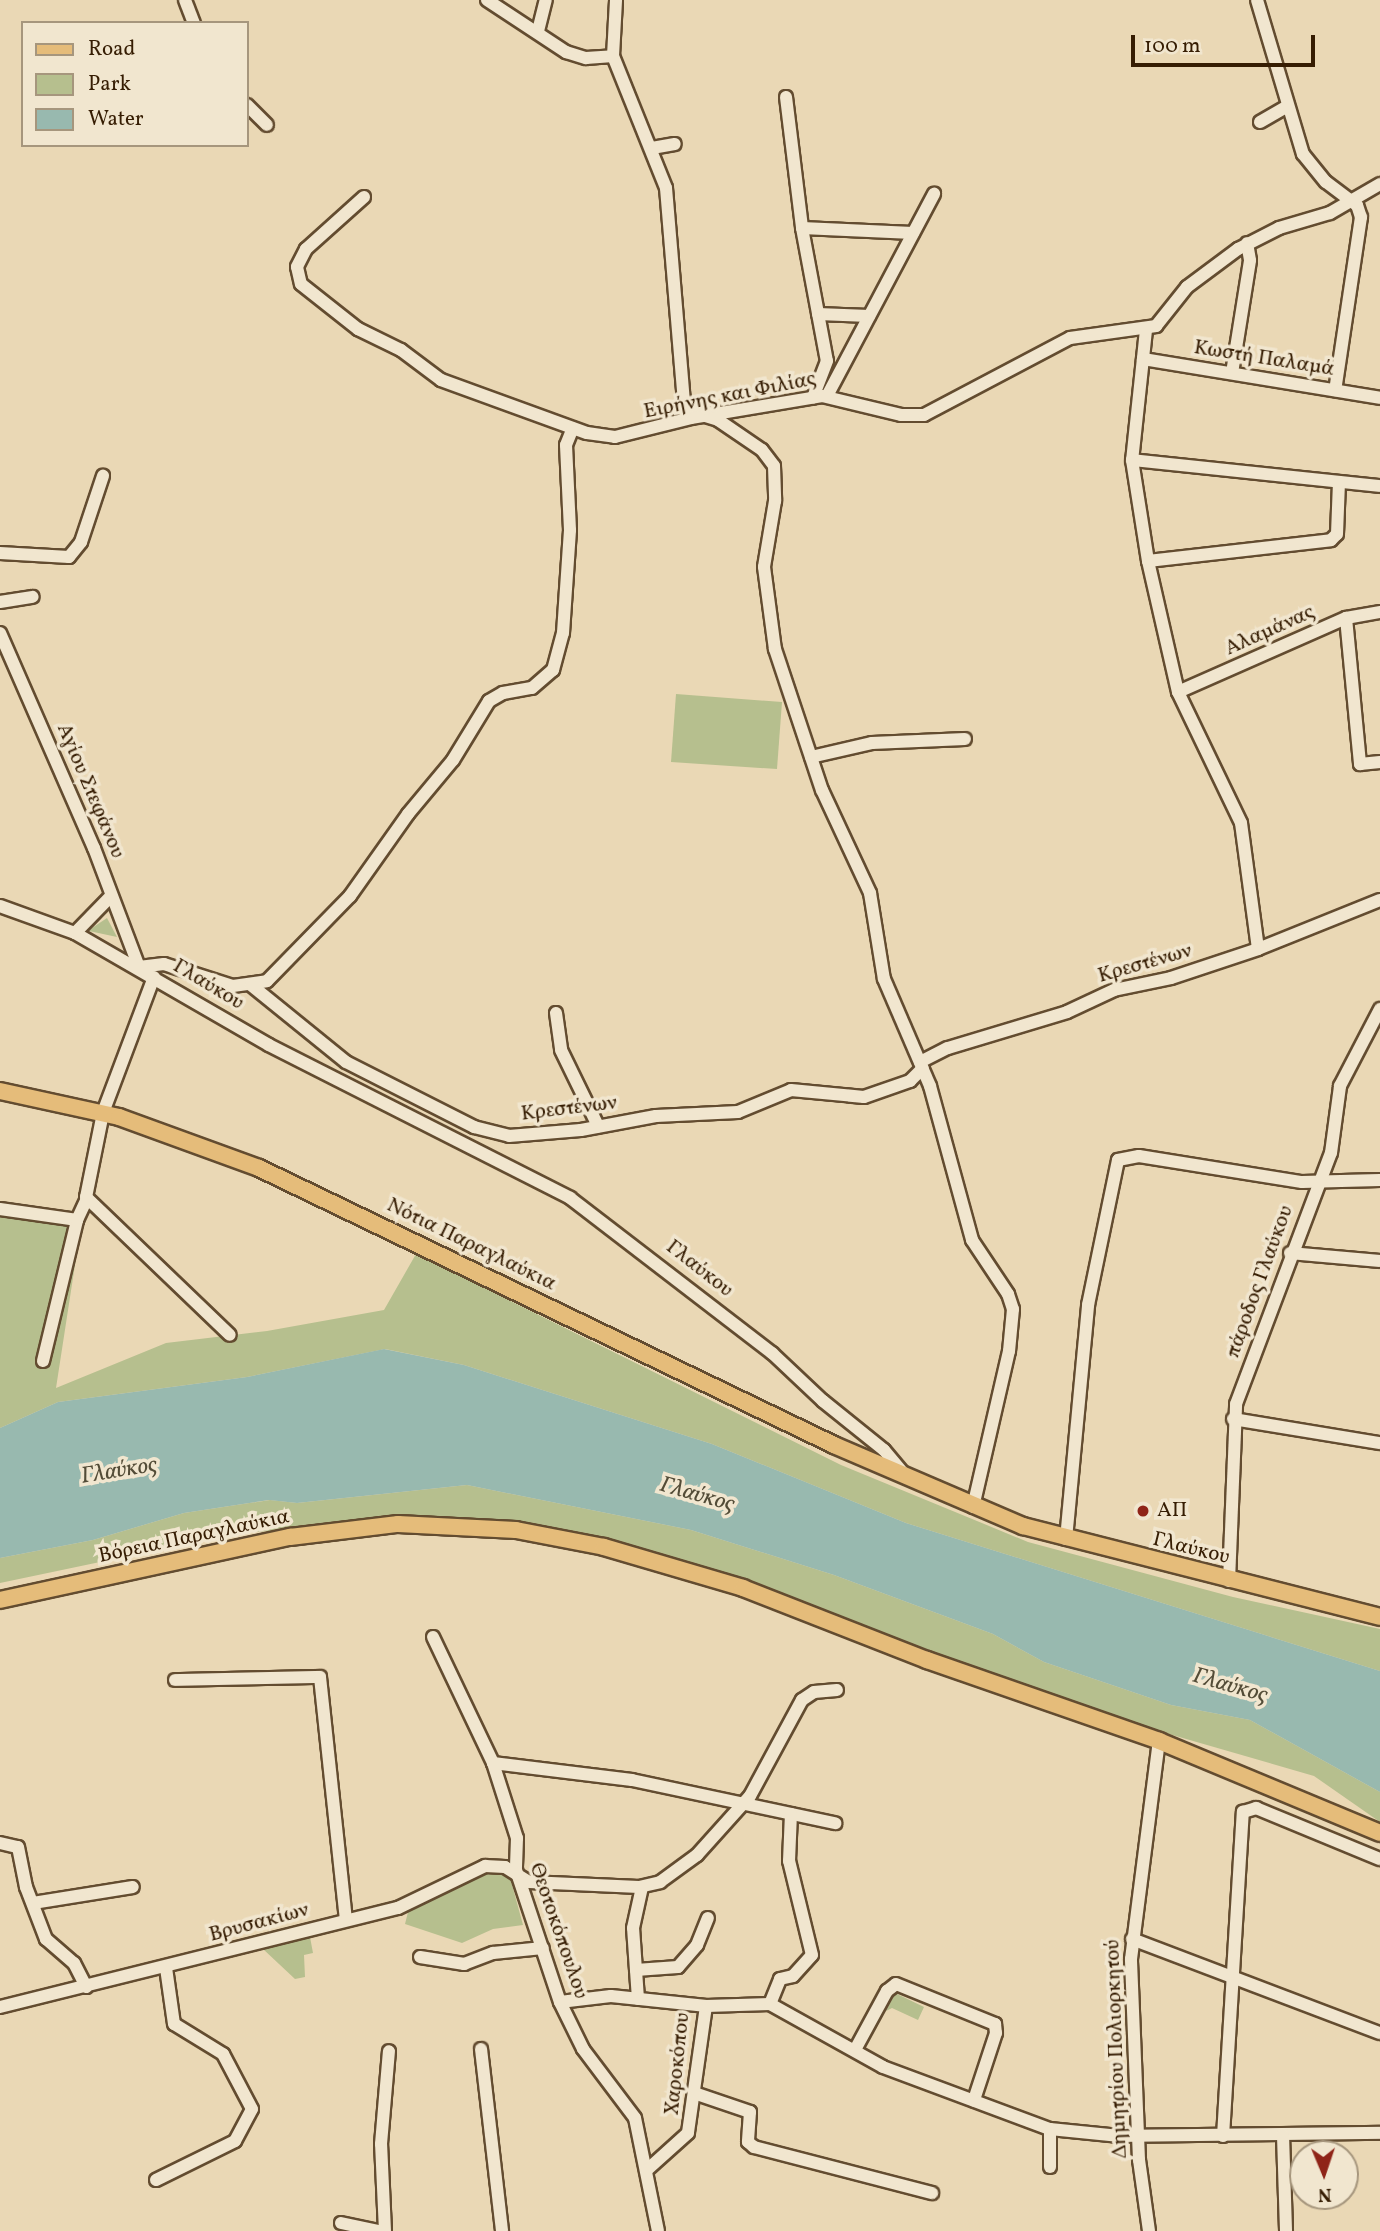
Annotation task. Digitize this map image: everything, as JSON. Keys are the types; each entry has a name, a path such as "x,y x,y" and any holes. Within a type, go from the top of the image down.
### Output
{"main road":[{"name":"Νότια Παραγλαύκια","path":"0,1091 103,1113 190,1140 327,1199 908,1479"},
{"name":"Γλαύκου","path":"908,1479 973,1507 1066,1539 1380,1617"},
{"name":"Βόρεια Παραγλαύκια","path":"0,1600 242,1544 398,1524 516,1530 604,1547 743,1588 927,1660 1159,1741 1380,1833"}],"street":[{"path":"185,0 193,21"},
{"path":"487,0 573,54 613,56"},
{"path":"538,31 547,0"},
{"path":"616,0 613,56 652,148 667,194 682,395 689,411 705,416 762,450 774,466 775,501 764,559 769,622 833,818 870,893 884,979 922,1065 972,1240 1008,1294 1013,1309 1009,1351 973,1507"},
{"path":"1257,0 1288,106 1308,162 1360,211 1361,229 1335,390"},
{"path":"786,97 802,228 827,364 820,397"},
{"path":"248,106 267,125"},
{"path":"1260,122 1288,106"},
{"path":"652,148 675,144"},
{"path":"1258,949 1241,823 1178,692 1148,561 1132,460 1146,330 1161,322 1187,286 1247,243 1352,201 1380,184"},
{"path":"820,397 869,316 934,194"},
{"name":"Ειρήνης και Φιλίας","path":"364,197 299,258 301,284 358,329 398,349 441,380 573,428 615,437 705,416 820,397 901,415 923,415 1070,338 1146,330"},
{"path":"802,228 914,233"},
{"path":"1232,373 1250,260 1247,243"},
{"path":"818,314 869,316"},
{"name":"Κωστή Παλαμά","path":"1143,359 1380,398"},
{"path":"139,967 164,964 228,986 251,985 272,978 350,896 408,814 453,760 492,698 532,688 553,670 563,633 570,530 566,447 573,428"},
{"path":"1132,460 1380,486"},
{"path":"0,553 69,557 81,541 103,476"},
{"path":"1148,561 1331,540 1337,534 1339,482"},
{"path":"0,602 33,597"},
{"name":"Αλαμάνας","path":"1178,692 1346,618 1380,612"},
{"path":"1346,618 1360,764 1380,762"},
{"name":"Αγίου Στεφάνου","path":"0,633 5,657 111,895 139,967"},
{"path":"811,757 872,743 965,739"},
{"path":"75,933 111,895"},
{"name":"Κρεστένων","path":"251,985 346,1062 474,1127 509,1136 656,1116 738,1112 791,1090 864,1097 910,1081 922,1065 948,1048 1068,1012 1114,990 1171,978 1258,949 1380,900"},
{"name":"Γλαύκου","path":"0,906 75,933 139,967 269,1045 570,1198 772,1353 823,1401 884,1450 908,1479"},
{"path":"43,1362 77,1220 87,1199 103,1113 154,977"},
{"name":"πάροδος Γλαύκου","path":"1230,1581 1233,1419 1290,1252 1331,1153 1340,1086 1380,1009"},
{"path":"556,1013 561,1050 598,1126"},
{"path":"1066,1539 1088,1306 1118,1160 1139,1156 1317,1183 1380,1180"},
{"path":"87,1199 230,1335"},
{"path":"0,1209 77,1220"},
{"path":"1290,1252 1380,1261"},
{"path":"1233,1419 1380,1443"},
{"name":"Θεοτοκόπουλου","path":"433,1637 493,1763 517,1838 513,1854 518,1877 560,2002 583,2049 635,2118 648,2168 658,2231"},
{"path":"175,1680 320,1677 346,1919"},
{"path":"638,1999 633,1928 642,1886 663,1881 686,1864 746,1801 799,1703 810,1694 838,1690"},
{"name":"Δημητρίου Πολιορκητού","path":"1150,2231 1138,2136 1132,1939 1159,1741"},
{"path":"493,1763 632,1780 746,1801 835,1823"},
{"path":"1223,2136 1243,1812 1248,1808 1380,1858"},
{"path":"770,2004 780,1979 793,1976 812,1955 789,1861 791,1814"},
{"path":"0,1843 18,1847 46,1939 74,1963 86,1987"},
{"name":"Βρυσακίων","path":"0,2007 166,1968 413,1903 485,1866 503,1866 529,1882 642,1886"},
{"path":"33,1903 132,1887"},
{"path":"636,1970 678,1967 697,1945 708,1918"},
{"path":"1132,1939 1233,1981 1380,2033"},
{"path":"420,1957 464,1964 493,1953 542,1948"},
{"path":"156,2180 235,2141 252,2109 223,2054 174,2024 166,1968"},
{"path":"856,2048 887,1991 896,1984 995,2024 974,2100"},
{"name":"Χαροκόπου","path":"560,2002 593,1996 706,2006 697,2094 686,2136 648,2168"},
{"path":"706,2006 770,2004 856,2048 883,2067 1050,2129 1138,2136 1380,2133"},
{"path":"481,2049 502,2231"},
{"path":"341,2223 382,2231 381,2144 389,2051"},
{"path":"697,2094 750,2112 748,2142 754,2147 932,2193"},
{"path":"1050,2129 1050,2167"},
{"path":"1283,2135 1286,2231"}],"green space":[{"path":"676,694 782,702 777,769 671,762"},
{"path":"107,918 117,937 89,931 92,928"},
{"path":"0,1202 83,1213 56,1388 166,1343 267,1331 384,1310 416,1254 841,1465 1028,1542 1233,1597 1380,1629 1380,1671 906,1523 712,1444 464,1365 385,1349 247,1377 58,1402 0,1428"},
{"path":"467,1485 691,1530 834,1575 993,1634 1044,1662 1171,1705 1250,1720 1380,1792 1380,1822 1314,1776 1110,1717 775,1593 487,1524 243,1532 0,1583 0,1558 93,1540 184,1513 270,1500 297,1503"},
{"path":"484,1872 501,1872 511,1881 523,1925 493,1929 462,1943 405,1924 408,1912"},
{"path":"310,1937 313,1953 304,1955 305,1977 295,1979 263,1949"},
{"path":"895,1993 924,2007 918,2020 892,2008 886,2011"}],"water":[{"name":"Γλαύκος","path":"384,1349 464,1365 712,1444 906,1523 1380,1671 1380,1792 1250,1720 1171,1705 1044,1662 993,1634 834,1575 691,1530 467,1485 297,1503 269,1500 184,1513 93,1540 0,1558 0,1428 58,1402 247,1377"}],"place":[{"name":"ΑΠ","path":"1143,1511"}]}
